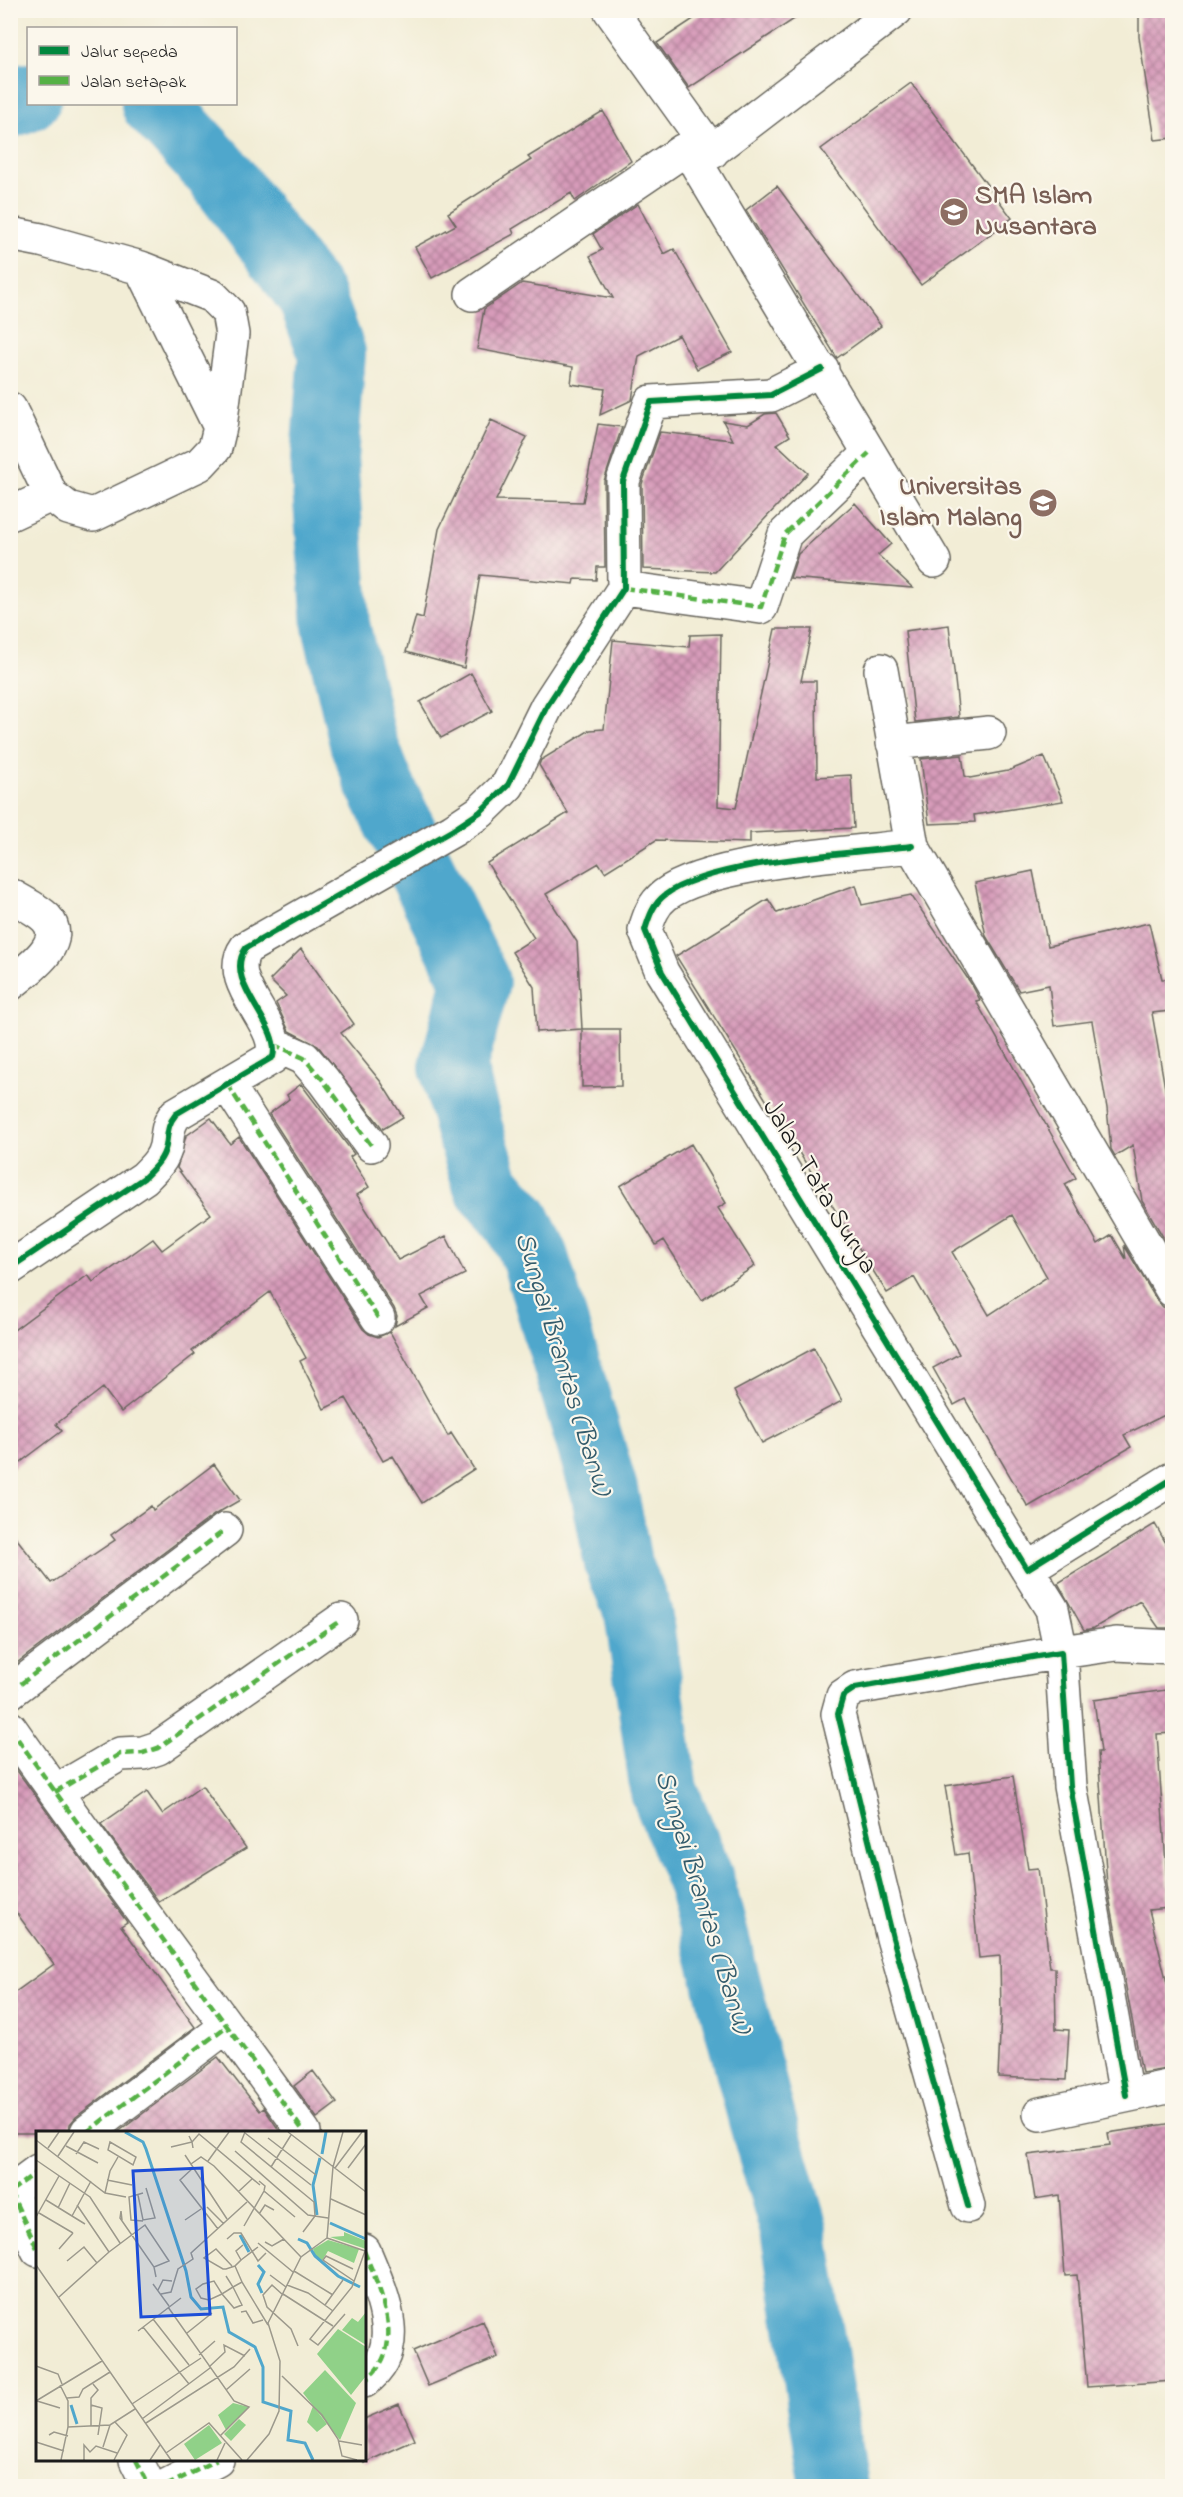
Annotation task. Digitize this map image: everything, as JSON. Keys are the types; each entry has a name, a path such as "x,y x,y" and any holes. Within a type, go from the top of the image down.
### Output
{"street":[{"path":"610,10 704,157 869,453 934,561"},
{"path":"704,157 896,10"},
{"path":"472,294 684,150 704,157"},
{"path":"10,234 41,240 141,268 212,296 228,312 232,334 220,427 215,448 200,464 93,515 68,508 51,495 10,409"},
{"path":"141,268 220,427"},
{"path":"10,1268 144,1178 159,1163 166,1148 169,1123 176,1114 273,1057 273,1044 242,978 241,955 246,948 453,830 480,812 508,785 547,706 624,588 623,481 651,402 771,395 822,369"},
{"path":"624,588 761,607 785,534 869,453"},
{"path":"10,514 51,495"},
{"path":"881,670 912,846 1173,1290"},
{"path":"893,743 989,733"},
{"name":"Jalan Tata Surya","path":"912,846 742,867 687,883 665,895 651,911 645,930 662,972 1027,1569"},
{"path":"10,895 47,919 52,935 50,947 10,984"},
{"path":"273,1044 304,1059 323,1080 371,1145"},
{"path":"227,1084 378,1318"},
{"path":"1126,2095 1070,1786 1061,1652 1052,1609 1027,1569 1173,1479"},
{"path":"10,1692 225,1530"},
{"path":"55,1792 120,1754 143,1753 159,1748 341,1620"},
{"path":"968,2206 893,1938 838,1714 843,1696 855,1688 1061,1652 1116,1644 1173,1647"},
{"path":"10,1728 157,1935 227,2026 303,2131"},
{"path":"90,2131 227,2026"},
{"path":"1040,2114 1173,2086"},
{"path":"36,2172 11,2191 36,2246"},
{"path":"366,2256 387,2308 389,2333 387,2351 380,2368 366,2379"},
{"path":"136,2461 149,2487"},
{"path":"166,2487 215,2461"}],"building":[{"path":"707,10 808,10 689,88 657,43"},
{"path":"1139,10 1173,10 1173,138 1155,140 1139,37"},
{"path":"911,83 1012,218 921,285 821,149"},
{"path":"603,111 631,161 575,201 571,193 512,229 514,234 432,278 415,247 456,225 448,213 531,160 528,157"},
{"path":"777,186 881,326 837,358 746,210"},
{"path":"638,204 664,254 674,249 732,352 697,369 679,335 639,356 632,400 600,415 605,389 571,384 573,367 477,349 484,309 522,283 613,298 590,256 602,250 593,234"},
{"path":"776,413 790,436 777,444 808,473 715,572 643,569 642,484 660,432 733,440 723,421 748,425 765,414"},
{"path":"491,420 527,437 496,500 583,502 598,424 622,427 604,481 605,567 597,567 596,580 575,579 574,584 480,575 464,668 406,652 416,616 423,618 439,529"},
{"path":"855,503 891,544 878,555 913,588 790,578 798,554"},
{"path":"949,625 959,717 915,722 905,631"},
{"path":"775,629 812,629 801,681 816,681 817,777 851,775 854,828 750,833 750,843 656,840 605,872 599,863 546,894 577,942 582,1029 537,1032 534,987 512,952 534,938 487,863 568,813 539,765 541,760 590,730 604,729 613,640 689,647 690,635 721,634 718,806 736,808"},
{"path":"471,673 492,711 441,738 420,702"},
{"path":"962,755 965,776 970,778 1008,771 1044,756 1063,801 974,815 975,822 929,824 921,759"},
{"path":"1033,871 1048,946 1149,923 1162,979 1166,979 1170,1011 1152,1013 1167,1100 1173,1099 1173,1254 1142,1201 1133,1145 1115,1156 1111,1149 1107,1108 1092,1021 1054,1026 1049,985 1019,991 986,936 975,883"},
{"path":"856,885 862,905 911,895 972,985 980,1000 976,1001 1076,1178 1065,1184 1098,1244 1112,1235 1126,1259 1124,1245 1156,1299 1163,1307 1173,1309 1173,1411 1124,1435 1131,1447 1028,1507 965,1399 954,1405 933,1368 959,1354 914,1277 887,1293 676,956 768,899 777,913","holes":["1012,1215 1047,1277 989,1315 952,1252"]},
{"path":"301,949 354,1024 341,1033 381,1082 403,1117 383,1129 318,1046 289,1031 276,1003 286,996 270,980"},
{"path":"582,1029 620,1029 621,1086 582,1087"},
{"path":"301,1084 354,1154 350,1157 369,1187 357,1195 398,1260 446,1236 465,1274 421,1296 428,1308 395,1326 397,1316 394,1308 269,1114 289,1099 287,1095"},
{"path":"211,1118 230,1144 239,1137 363,1329 378,1337 390,1332 448,1436 451,1433 474,1469 422,1503 393,1456 383,1461 346,1398 324,1409 300,1361 306,1358 270,1292 192,1351 195,1354 121,1412 103,1388 56,1424 62,1431 10,1470 10,1333 88,1275 93,1282 153,1239 162,1250 211,1214 177,1168 186,1136"},
{"path":"691,1144 726,1203 718,1208 755,1266 702,1300 664,1240 656,1245 620,1186"},
{"path":"814,1348 842,1401 762,1443 734,1391"},
{"path":"214,1464 240,1500 214,1515 10,1668 10,1530 51,1583 115,1540 111,1535 151,1506 153,1510"},
{"path":"1155,1524 1173,1556 1173,1628 1159,1628 1140,1601 1094,1628 1084,1630 1058,1583"},
{"path":"1173,1689 1173,1733 1157,1734 1169,1908 1149,1910 1173,2007 1173,2068 1142,2073 1107,1885 1098,1752 1101,1752 1094,1700"},
{"path":"10,1761 127,1922 121,1926 195,2027 76,2117 70,2124 69,2131 10,2133 10,1996 54,1964 10,1904"},
{"path":"1013,1776 1028,1869 1038,1868 1050,1968 1055,1968 1056,2029 1069,2030 1066,2080 998,2077 1001,2014 1000,1956 979,1958 968,1853 956,1855 945,1786"},
{"path":"202,1786 246,1848 159,1902 101,1824 147,1792 162,1814"},
{"path":"218,2057 260,2111 264,2108 280,2131 120,2131"},
{"path":"313,2071 337,2103 317,2118 294,2086"},
{"path":"1173,2123 1173,2381 1087,2387 1077,2275 1065,2276 1059,2195 1035,2199 1028,2155 1110,2145 1108,2133"},
{"path":"483,2321 498,2357 428,2386 413,2351"},
{"path":"399,2404 415,2440 364,2463 366,2461 366,2418"}],"waterway":[{"name":"Sungai Brantas (Banu)","path":"10,104 27,97"},
{"name":"Sungai Brantas (Banu)","path":"156,105 216,170 311,296 332,353 324,459 336,625 363,742 380,785 476,982 453,1067 487,1186 518,1222 535,1258 604,1490 618,1563 638,1612 664,1791 700,1879 762,2119 794,2230 834,2486"}],"marked path":[{"path":"624,588 761,607 785,534 869,453"},
{"path":"273,1044 304,1058 371,1145"},
{"path":"227,1084 378,1318"},
{"path":"10,1692 225,1530"},
{"path":"55,1792 120,1754 143,1753 158,1748 341,1620"},
{"path":"10,1728 303,2131"},
{"path":"88,2131 227,2026"},
{"path":"11,2191 36,2172"},
{"path":"10,2191 36,2246"},
{"path":"366,2256 383,2302 388,2337 385,2353 378,2368 366,2379"},
{"path":"136,2461 149,2486"},
{"path":"166,2486 215,2461"}],"cycle path":[{"path":"10,1268 144,1178 163,1156 169,1126 176,1114 273,1057 273,1044 269,1031 241,975 240,961 246,948 453,830 480,812 508,785 547,706 624,588 623,481 651,402 771,395 822,369"},
{"path":"912,846 783,860 714,874 686,883 665,895 654,907 645,930 662,972 1027,1569 1172,1479"},
{"path":"968,2206 893,1938 838,1714 843,1696 855,1688 1061,1652 1070,1786 1126,2095"}],"place":[{"name":"SMA Islam Nusantara","path":"954,212"},
{"name":"Universitas Islam Malang","path":"1043,503"}]}
